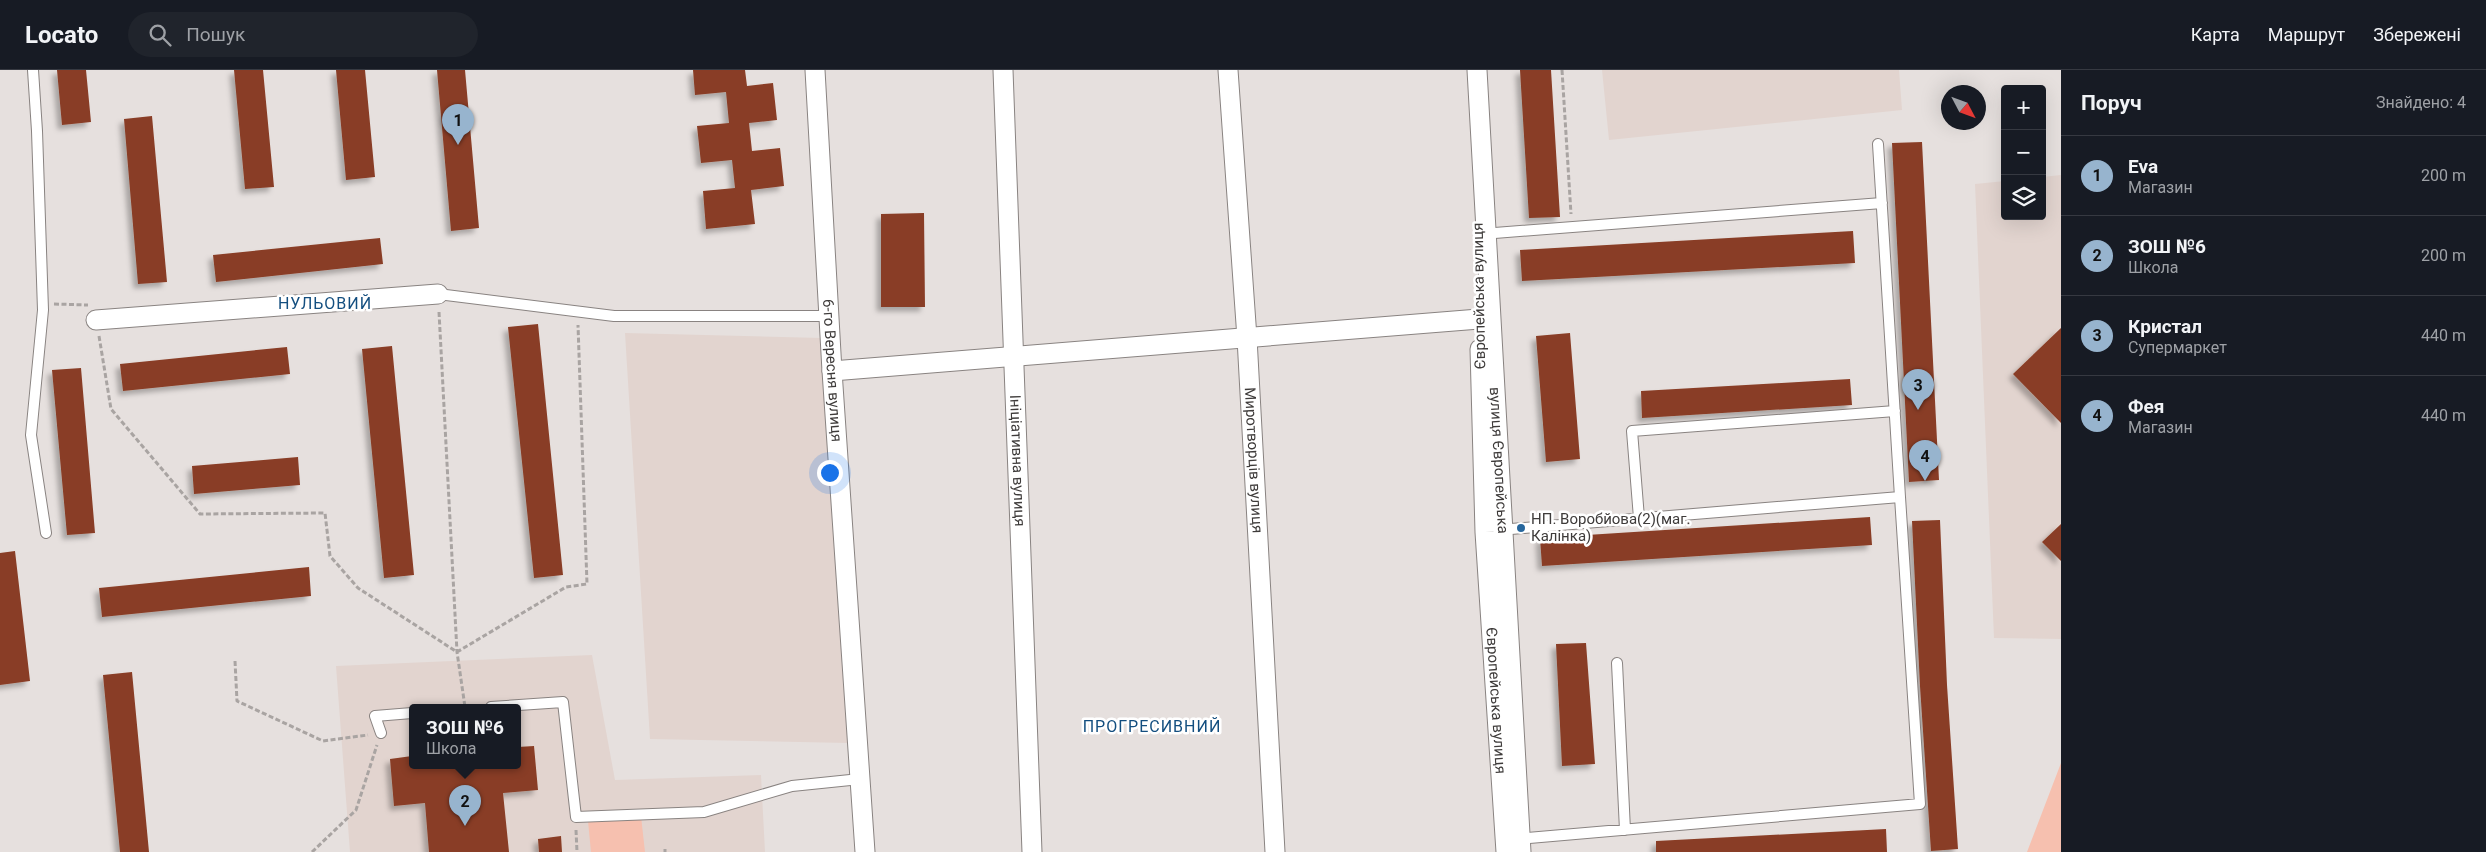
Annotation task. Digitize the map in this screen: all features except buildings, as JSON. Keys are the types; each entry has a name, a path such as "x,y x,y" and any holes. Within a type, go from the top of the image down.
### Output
{"street":[{"name":"6-го Вересня вулиця","path":"815,70 832,371 865,852"},
{"name":"Ініціативна вулиця","path":"1003,70 1032,852"},
{"name":"Миротворців вулиця","path":"1228,70 1247,338 1275,852"},
{"name":"Європейська вулиця","path":"1470,70 1478,234 1485,532 1506,846"},
{"name":"вулиця Європейська","path":"1477,70 1521,852"},
{"path":"96,320 438,294"},
{"path":"832,371 1479,319"}],"lane":[{"path":"33,70 37,131 42,304 31,435 46,533"},
{"path":"1506,846 1624,830 1920,804 1878,144"},
{"path":"1478,234 1882,203"},
{"path":"438,294 614,316 829,316"},
{"path":"1639,518 1632,431 1895,411"},
{"path":"1485,532 1900,496"},
{"path":"1617,663 1624,830"},
{"path":"521,705 563,702 576,817 704,812 792,786 860,779"},
{"path":"381,733 375,716 409,713"}],"path":[{"path":"1562,70 1572,227"},
{"path":"438,294 457,652 466,704"},
{"path":"42,304 93,305 111,409 200,514 326,513 330,556 358,588 457,652"},
{"path":"457,652 566,587 587,584 578,312"},
{"path":"235,661 237,701 323,741 381,733 356,810 312,852"},
{"path":"576,817 577,852"}],"shaded area":[{"path":"1602,70 1899,70 1902,110 1609,140"},
{"path":"2061,175 2061,639 1994,638 1975,184 2001,181 2001,220 2046,220 2046,177"},
{"path":"625,333 822,338 849,743 650,739"},
{"path":"592,655 615,780 761,775 765,852 350,852 336,666"},
{"path":"2061,763 2061,852 2027,852"},
{"path":"641,816 645,852 591,852 588,821"}],"place":[{"name":"Eva","path":"458,145"},
{"name":"Кристал","path":"1918,410"},
{"name":"Фея","path":"1925,481"},
{"name":"НП. Воробйова(2)(маг. Калінка)","path":"1521,528"},
{"name":"ЗОШ №6","path":"465,826"}],"district":[{"name":"НУЛЬОВИЙ","path":"325,303"},
{"name":"ПРОГРЕСИВНИЙ","path":"1152,726"}]}
